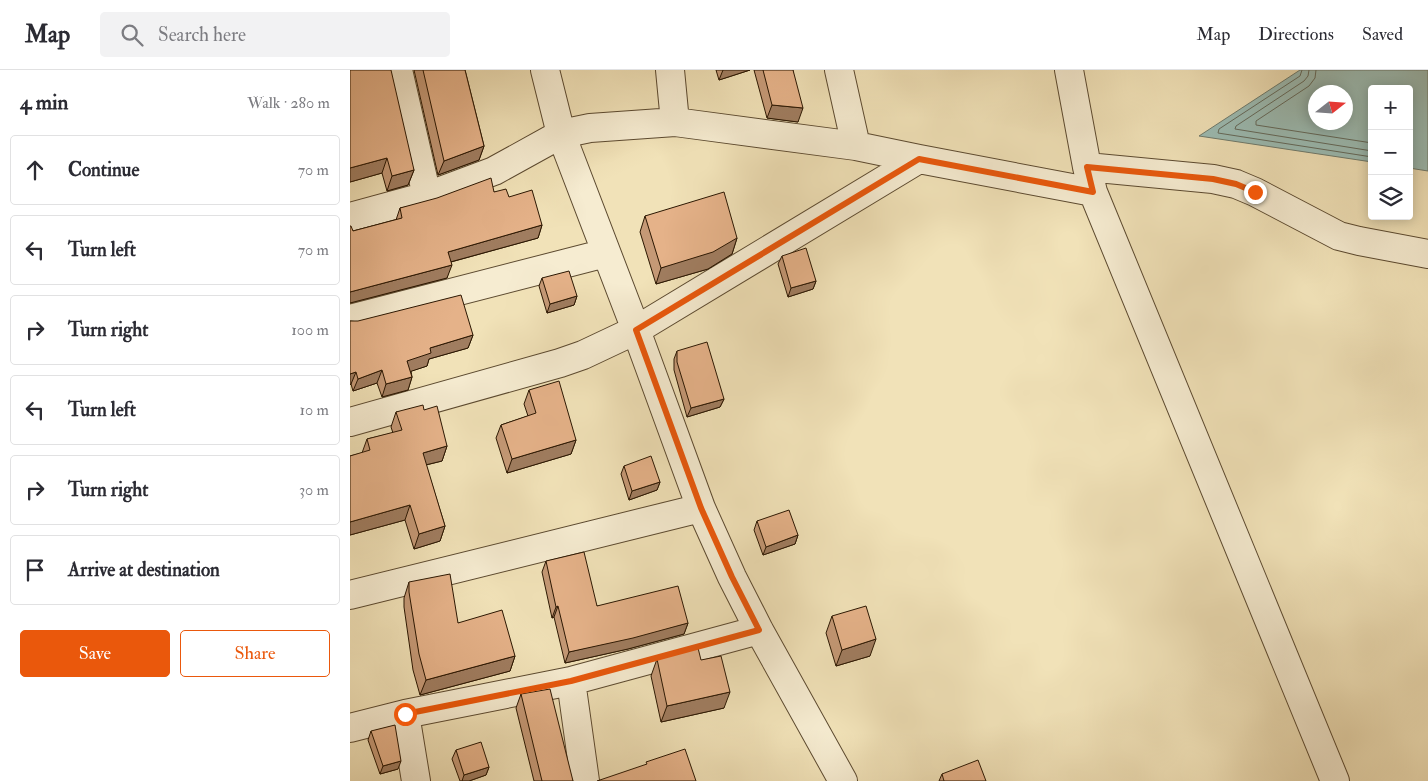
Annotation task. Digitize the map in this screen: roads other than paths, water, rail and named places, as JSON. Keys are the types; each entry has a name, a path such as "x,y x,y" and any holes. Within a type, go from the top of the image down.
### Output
{"street":[{"path":"398,70 427,196"},
{"path":"545,70 561,134 636,330 701,508 732,577 759,630 843,781"},
{"path":"670,70 675,122"},
{"path":"839,70 856,146"},
{"path":"1069,70 1090,180 1335,781"},
{"path":"350,217 427,196 494,171 561,134 590,128 675,122 856,146 919,159 1090,180 1213,179 1236,184 1255,192 1339,236 1428,254"},
{"path":"350,422 583,355 636,330 919,159"},
{"path":"350,319 606,253"},
{"path":"350,595 701,508"},
{"path":"350,728 405,714 571,681 759,630"},
{"path":"571,681 585,781"},
{"path":"405,714 416,781"}],"water":[{"path":"1300,70 1428,70 1428,171 1413,169 1413,85 1368,85 1368,161 1199,136"}]}
